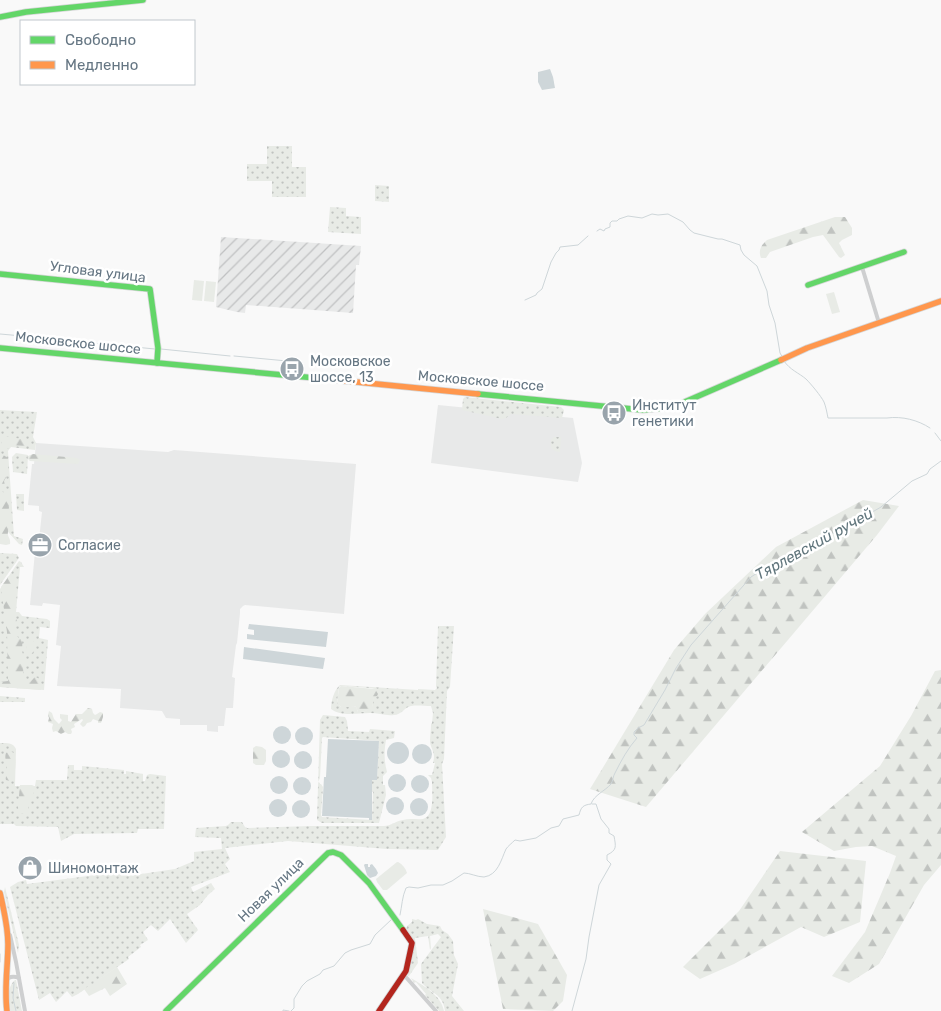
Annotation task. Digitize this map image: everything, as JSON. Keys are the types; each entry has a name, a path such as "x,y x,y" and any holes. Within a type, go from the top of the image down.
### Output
{"main road":[{"path":"0,17 26,12 143,0"},
{"path":"808,285 904,252"},
{"name":"Угловая улица","path":"0,274 150,289 158,348 157,363"},
{"name":"Московское шоссе","path":"0,348 657,410 670,408 788,356 827,341 941,301"},
{"name":"Новая улица","path":"166,1011 329,852 341,855 370,883 412,942 404,975"},
{"path":"0,893 6,920 8,945 4,998 7,1011"},
{"path":"379,1011 404,975"}],"street":[{"path":"862,267 880,323"},
{"path":"6,920 25,1011"},
{"path":"404,975 436,1011"},
{"path":"5,982 10,978 19,978"}],"shaded area":[{"path":"550,69 555,88 542,90 538,82 538,72"},
{"path":"221,237 361,246 359,265 356,265 353,313 246,305 245,313 216,307"},
{"path":"438,405 573,418 582,463 578,482 431,463"},
{"path":"36,443 168,452 174,450 356,464 344,614 243,606 240,609 232,677 235,678 233,708 226,708 224,726 218,726 218,732 207,731 207,725 180,725 180,719 166,718 162,711 120,708 121,689 57,686 61,646 56,645 60,605 43,603 42,606 30,605 36,541 39,540 42,512 39,511 39,506 28,505"},
{"path":"249,624 328,632 326,647 247,639 247,634 254,635 254,630 248,629"},
{"path":"244,647 325,658 323,669 243,659"},
{"path":"282,726 288,729 291,735 288,741 282,744 276,741 273,735 276,729"},
{"path":"304,727 310,730 313,736 310,742 304,745 298,742 295,736 298,730"},
{"path":"328,739 379,741 377,780 372,780 372,820 369,820 369,818 322,816"},
{"path":"398,742 408,749 409,753 402,763 398,764 388,757 387,753 394,743"},
{"path":"418,744 426,744 432,750 432,758 426,764 418,764 412,758 412,750"},
{"path":"281,750 287,753 290,759 287,765 281,768 275,765 272,759 275,753"},
{"path":"303,751 309,754 312,760 309,766 303,769 297,766 294,760 297,754"},
{"path":"397,774 403,777 406,783 403,789 397,792 391,789 388,783 391,777"},
{"path":"420,775 426,778 429,784 426,790 420,793 414,790 411,784 414,778"},
{"path":"279,776 285,779 288,785 285,791 279,794 273,791 270,785 273,779"},
{"path":"302,777 308,780 311,786 308,792 302,795 296,792 293,786 296,780"},
{"path":"395,797 401,800 404,806 401,812 395,815 389,812 386,806 389,800"},
{"path":"419,798 425,801 428,807 425,813 419,816 413,813 410,807 413,801"},
{"path":"278,799 284,802 287,808 284,814 278,817 272,814 269,808 272,802"},
{"path":"301,800 307,803 310,809 307,815 301,818 295,815 292,809 295,803"},
{"path":"365,864 368,864 368,867 370,867 372,864 378,873 376,876 370,878 367,875"}],"green space":[{"path":"267,146 292,146 292,167 306,167 306,197 272,197 272,181 247,181 247,164 267,164"},
{"path":"375,185 389,186 389,202 375,201"},
{"path":"330,207 346,208 346,216 361,217 361,234 328,232"},
{"path":"835,217 845,217 852,228 852,235 839,243 845,255 841,258 823,235 770,252 766,258 761,258 761,248 767,240"},
{"path":"194,280 204,281 202,301 192,300"},
{"path":"206,281 216,282 214,302 204,301"},
{"path":"834,292 840,312 832,314 826,294"},
{"path":"465,397 561,407 564,410 562,418 511,414 502,419 462,410"},
{"path":"0,410 37,412 33,437 36,443 35,450 11,447 8,451 14,536 23,539 22,545 0,523"},
{"path":"4,436 28,440 28,446 10,445 5,450 2,448 1,439"},
{"path":"554,437 561,437 560,452 553,450 551,447 551,440"},
{"path":"0,453 8,458 8,474 4,481 5,486 1,490 9,495 11,526 8,529 8,534 10,544 6,545 0,544"},
{"path":"16,453 28,455 27,474 13,472 12,457"},
{"path":"33,454 77,458 80,460 78,464 30,461 28,456"},
{"path":"16,494 24,494 24,511 17,510"},
{"path":"863,500 899,506 877,535 646,807 590,789 674,650 705,614 776,547"},
{"path":"0,553 17,554 19,558 0,585"},
{"path":"19,561 24,567 20,567 16,612 19,612 22,616 50,621 50,628 40,627 39,638 48,640 44,690 0,687 0,589"},
{"path":"9,576 15,582 14,614 17,620 15,632 21,640 22,652 27,663 23,667 24,680 30,682 35,677 39,679 41,690 0,687 0,682 8,681 7,632 1,587"},
{"path":"438,626 454,626 450,687 447,691 444,759 442,764 446,837 438,850 387,849 288,841 225,848 230,859 225,864 230,872 191,887 193,892 211,883 215,889 200,905 187,914 198,930 186,943 170,919 158,931 151,925 143,932 148,940 128,957 129,959 78,994 72,997 67,991 56,1002 50,993 39,1000 10,887 26,880 27,884 126,871 128,876 175,869 194,861 194,852 222,849 221,838 195,837 196,828 226,826 231,822 242,822 247,828 384,826 406,819 423,819 427,817 431,809 432,782 428,775 432,775 435,763 433,763 434,754 430,742 433,713 431,706 411,706 399,714 391,715 370,713 345,714 331,709 331,706 332,699 340,685 418,690 435,690","holes":["341,686 375,689 372,707 363,712 358,712 354,706 341,707 337,703 339,687"]},
{"path":"32,640 35,643 35,648 31,654 26,648 28,641"},
{"path":"941,670 941,865 924,885 879,964 849,983 832,976 865,932 896,856 872,846 834,851 802,832 880,766 911,716 935,671"},
{"path":"341,686 375,689 378,694 374,698 372,708 358,712 354,706 341,707 337,703"},
{"path":"0,696 25,698 25,702 0,702"},
{"path":"88,708 92,709 95,715 100,712 103,713 101,723 93,719 83,727 80,724 82,719 74,724 75,727 71,729 71,734 53,732 53,724 48,722 49,711 59,724 62,720 60,714 68,715 68,721 71,722 76,714 82,714"},
{"path":"323,715 345,717 348,731 369,732 370,729 395,731 394,738 386,740 385,764 387,772 383,776 383,785 385,785 386,795 379,823 322,823 317,820 318,782 320,720","holes":["323,737 379,741 377,780 372,780 372,820 322,817 323,787 318,782 320,778"]},
{"path":"0,743 11,744 16,749 15,786 35,786 36,780 67,780 68,765 74,765 74,770 82,770 82,766 124,770 124,774 126,774 126,771 143,774 143,781 150,774 166,776 164,829 138,829 137,833 74,834 61,841 58,827 0,824"},
{"path":"256,746 266,750 264,765 253,763 253,748"},
{"path":"10,751 14,753 16,763 13,780 10,781 6,780 7,768 5,757 6,753"},
{"path":"20,785 34,786 34,793 27,813 23,814 19,812 18,807"},
{"path":"780,851 866,861 860,922 824,937 801,927 734,964 700,979 683,967 739,911"},
{"path":"397,862 403,866 407,873 387,890 383,890 376,879"},
{"path":"5,887 19,945 18,953 4,892"},
{"path":"483,909 538,924 567,975 563,1001 553,1011 503,1009"},
{"path":"412,919 440,926 453,941 454,955 458,964 452,996 464,1011 445,1011 442,1001 422,983 421,964 441,937 438,934 430,936 430,950 428,936 415,938 418,963 408,976 408,968 414,945 406,930"},
{"path":"117,967 127,984 110,996 105,988 89,996 84,989"},
{"path":"411,978 436,996 444,1011 439,1011"},
{"path":"15,980 22,1011 11,1011 9,990"}],"waterway":[{"path":"597,231 600,229 604,231 610,227 612,221 628,216 642,218 652,214 668,214 683,222 694,233 740,245 744,255 757,266 767,291 780,353 783,358"},
{"path":"525,300 536,295 542,289 551,262 560,247 578,245 588,236"},
{"path":"0,334 67,340"},
{"path":"72,341 155,349"},
{"path":"161,349 230,356"},
{"path":"234,356 287,361"},
{"path":"784,361 806,379 818,393 824,402 828,418 904,418 930,428"},
{"path":"935,433 941,441"},
{"name":"Тярлевский ручей","path":"400,915 406,888 443,885 464,873 481,877 489,876 496,870 506,849 515,840 536,838 551,828 559,826 563,819 579,815 583,807 591,804 611,784 622,759 637,738 634,732 644,725 691,645 751,577 765,568 822,541 843,526 881,507 912,481 927,474 930,469 941,461"},
{"path":"572,1011 586,959 599,885 611,864 607,860 607,855 614,850 615,846 614,836 609,833 609,829 601,819 596,804 592,804"},
{"name":"Тярлевский ручей","path":"291,1011 294,1008 294,999 307,981 320,974 323,970 334,966 345,953 370,944 375,935 392,919"},
{"path":"0,954 0,962"},
{"path":"14,983 13,998 16,1011"},
{"name":"Тярлевский ручей","path":"283,1011 289,1011"}],"traffic: fast":[{"path":"0,17 26,12 143,0"},
{"path":"808,285 904,252"},
{"path":"0,274 150,289 158,348 157,363"},
{"path":"0,348 326,379"},
{"path":"478,394 643,410 664,408 680,404 781,360"},
{"path":"166,1011 328,853 333,852 341,855 369,883 403,930"}],"traffic: slow":[{"path":"781,360 807,348 941,301"},
{"path":"326,379 478,394"},
{"path":"0,893 8,938 7,1011"}],"traffic: jam":[{"path":"379,1011 406,971 412,943 403,930"}],"place":[{"name":"Московское шоссе, 13","path":"292,369"},
{"name":"Институт генетики","path":"614,413"},
{"name":"Согласие","path":"40,545"},
{"name":"Шиномонтаж","path":"30,868"}]}
